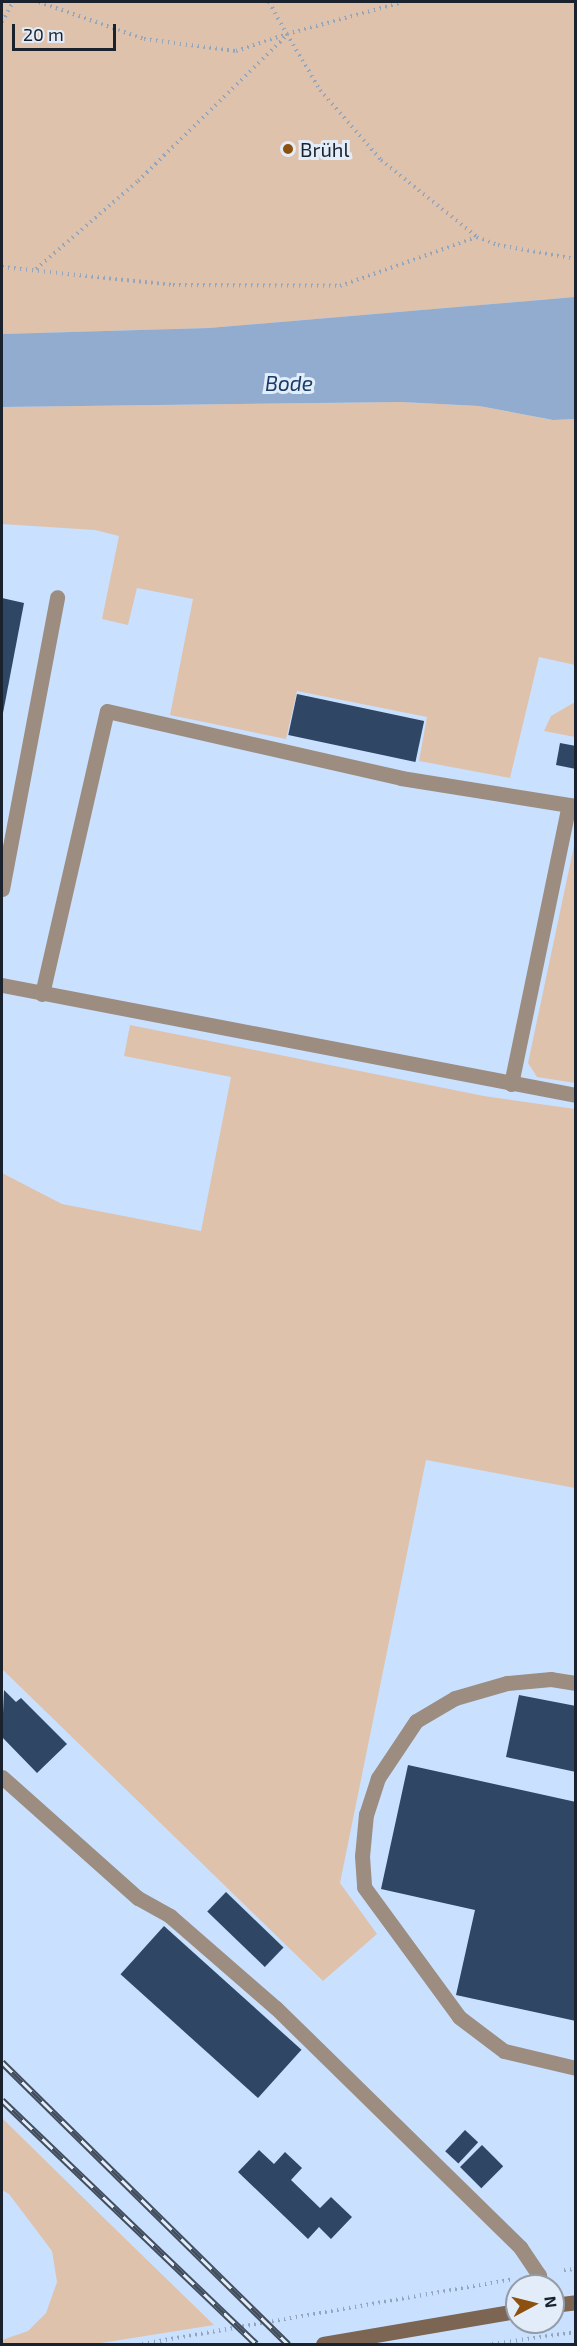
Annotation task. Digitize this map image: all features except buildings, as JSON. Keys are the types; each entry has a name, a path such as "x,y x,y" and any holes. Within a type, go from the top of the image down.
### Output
{"main road":[{"path":"323,2344 505,2313"}],"lane":[{"path":"2,889 57,597"},
{"path":"42,994 107,711 401,778 572,806 511,1084"},
{"path":"2,985 576,1095"},
{"path":"576,1683 551,1679 507,1683 454,1698 416,1721 378,1778 366,1814 362,1856 364,1887 459,2017 504,2051 576,2068"},
{"path":"2,1777 138,1898 170,1916 276,2008 520,2247 536,2274"}],"path":[{"path":"2,22 13,2"},
{"path":"39,2 144,39 236,51 287,34 403,2"},
{"path":"269,2 320,90 381,160 477,237 562,260 576,259"},
{"path":"36,269 138,181 287,34"},
{"path":"2,267 173,285 340,286 477,237"},
{"path":"560,2274 576,2269"},
{"path":"142,2344 505,2286"},
{"path":"492,2344 576,2332"}],"shaded area":[{"name":"Brühl","path":"2,2 575,2 575,297 209,328 2,334"},
{"path":"401,402 479,406 552,420 575,419 575,665 539,657 510,778 419,761 427,717 297,691 286,739 170,715 193,599 137,588 128,625 102,619 119,536 95,530 2,524 2,407"},
{"path":"575,702 575,737 544,731 551,716"},
{"path":"575,841 575,1083 537,1077 528,1063"},
{"path":"130,1025 484,1096 575,1109 575,1488 426,1460 340,1883 377,1934 323,1981 2,1669 2,1173 62,1204 201,1231 231,1077 124,1056"},
{"path":"2,2118 214,2325 95,2344 2,2344 2,2340 28,2331 46,2313 57,2282 52,2251 9,2194 2,2190"}],"water":[{"name":"Bode","path":"575,297 575,419 553,420 479,406 401,402 2,407 2,334 209,328"}],"railway":[{"path":"2,2062 288,2344"},
{"path":"2,2100 256,2344"}],"place":[{"name":"Brühl","path":"288,149"}]}
